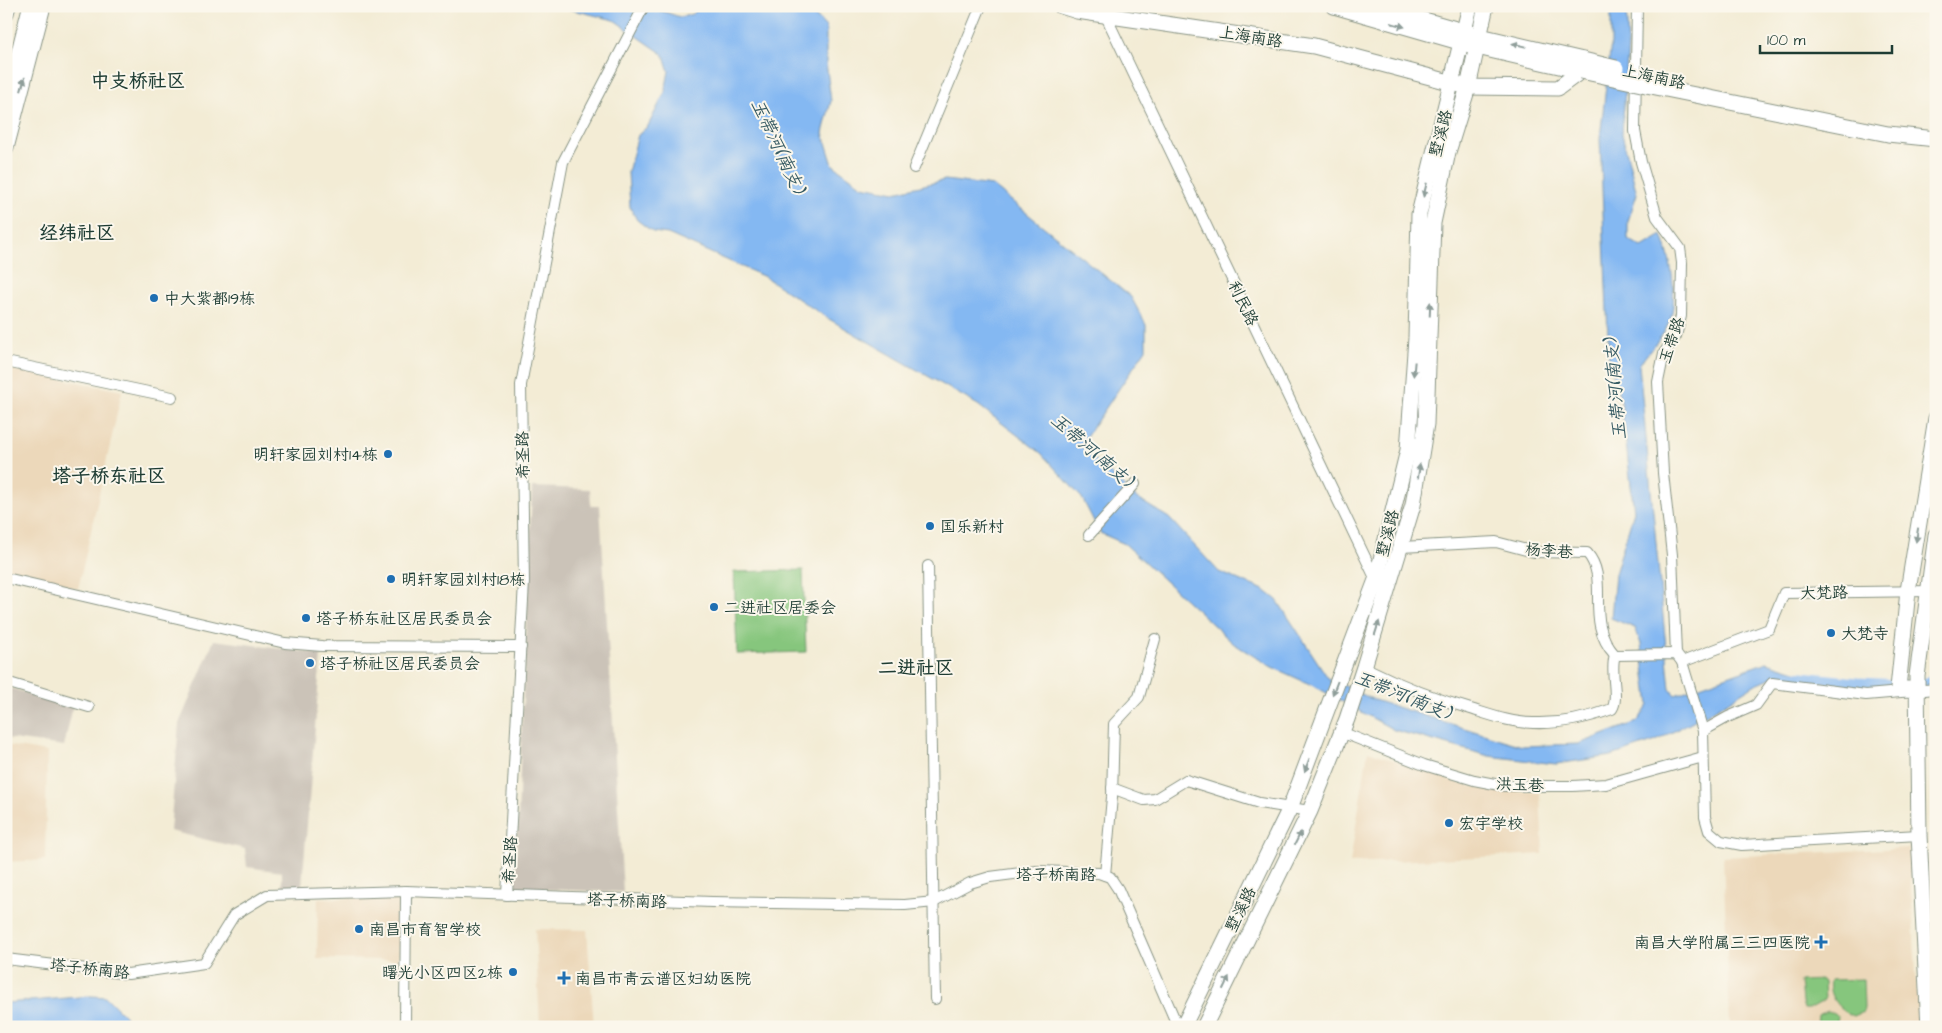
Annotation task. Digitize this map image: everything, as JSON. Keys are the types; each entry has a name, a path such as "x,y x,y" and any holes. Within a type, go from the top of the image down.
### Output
{"main road":[{"path":"6,63 20,6"},
{"path":"6,106 31,6"}],"street":[{"path":"6,13 8,6"},
{"path":"6,148 43,6"},
{"name":"希圣路","path":"507,895 524,582 520,385 564,162 644,6"},
{"path":"914,168 981,6"},
{"name":"上海南路","path":"1061,6 1103,10 1314,46 1468,87 1558,88 1582,65"},
{"name":"上海南路","path":"1334,6 1471,40 1888,134 1936,139"},
{"name":"上海南路","path":"1375,6 1471,40"},
{"name":"墅溪路","path":"1204,1027 1310,811 1363,671 1386,601 1413,505 1426,424 1433,223 1448,152 1468,87 1471,40 1470,6"},
{"name":"墅溪路","path":"1182,1027 1290,808 1376,580 1408,450 1416,338 1419,214 1452,83 1486,6"},
{"name":"玉带路","path":"1637,6 1636,131 1641,162 1657,217 1680,248 1682,263 1681,316 1676,336 1664,354 1658,382 1662,464 1672,555 1676,656 1689,686 1700,720 1705,817 1709,831 1721,841 1742,846 1919,835"},
{"name":"利民路","path":"1103,10 1386,601"},
{"name":"上海南路","path":"1646,80 1889,123 1936,128"},
{"path":"6,362 172,397"},
{"path":"1936,418 1908,591 1898,684 1936,688"},
{"path":"1089,535 1135,484"},
{"path":"1930,1027 1919,835 1917,686 1932,591 1936,535"},
{"name":"杨李巷","path":"1401,547 1482,541 1496,542 1534,552 1587,553 1597,567 1596,610 1600,631 1608,648 1615,655"},
{"path":"928,566 935,999"},
{"path":"6,578 285,643 322,646 521,647"},
{"name":"大梵路","path":"1676,656 1769,629 1784,593 1932,591"},
{"path":"1105,875 1112,788 1114,724 1139,697 1155,639"},
{"path":"1363,671 1439,700 1518,722 1534,723 1574,719 1612,709 1615,705 1612,676 1615,655 1676,656"},
{"path":"6,682 89,707"},
{"path":"1702,731 1756,705 1772,683 1866,694 1917,686"},
{"name":"洪玉巷","path":"1344,725 1424,764 1474,780 1505,786 1606,784 1703,757"},
{"path":"1112,788 1130,796 1150,800 1155,799 1186,780 1259,803 1310,811"},
{"name":"塔子桥南路","path":"6,959 128,974 204,963 234,915 267,895 406,891 722,903 905,905 934,902 970,883 1013,873 1037,871 1099,872 1110,877 1118,889 1178,1027"},
{"path":"405,1027 406,891"}],"shaded area":[{"path":"6,368 122,391 78,589 6,573"},
{"path":"532,487 590,489 591,506 600,506 623,892 515,888"},
{"path":"214,640 321,654 302,886 282,889 282,872 247,867 245,849 170,831 179,724"},
{"path":"6,687 73,706 64,746 6,738"},
{"path":"6,745 47,752 45,860 6,862"},
{"name":"宏宇学校","path":"1368,751 1467,786 1540,793 1543,854 1350,863"},
{"name":"南昌大学附属三三四医院","path":"1909,848 1919,1027 1730,1027 1723,857"},
{"name":"南昌市育智学校","path":"318,898 400,899 399,960 317,959"},
{"name":"南昌市青云谱区妇幼医院","path":"535,929 587,930 594,1027 540,1027"}],"green space":[{"path":"803,570 806,652 737,654 734,572"},
{"path":"1863,979 1864,1008 1863,1012 1854,1016 1844,1011 1835,1002 1830,992 1830,980"},
{"path":"1821,980 1824,982 1825,1000 1809,1009 1804,1009 1800,981"},
{"path":"1828,1011 1837,1016 1838,1027 1817,1027 1818,1015"}],"water":[{"name":"玉带河(南支)","path":"557,6 647,6 680,17 692,14 701,6 806,6 826,27 826,62 831,101 823,133 833,165 862,186 895,192 945,180 993,186 1131,297 1146,325 1146,349 1080,446 1138,499 1169,518 1219,572 1264,590 1277,600 1328,678 1374,700 1522,746 1579,744 1637,722 1649,705 1641,644 1635,628 1611,618 1615,574 1634,511 1621,401 1609,361 1600,138 1611,43 1611,6 1626,6 1628,45 1622,134 1637,194 1628,221 1628,239 1642,247 1662,235 1671,267 1674,291 1672,314 1669,323 1639,365 1670,689 1675,695 1767,662 1799,672 1795,677 1770,678 1754,685 1726,703 1656,741 1611,756 1556,764 1489,756 1394,730 1314,686 1272,667 1234,644 1125,544 1100,533 1082,498 1041,453 978,405 829,319 765,277 668,234 653,232 637,220 630,207 628,172 638,135 648,126 665,92 669,71 663,54 614,20"},
{"path":"92,996 106,997 125,1016 130,1027 6,1027 6,1003"}],"waterway":[{"path":"1785,674 1857,682 1901,684"},
{"path":"1914,685 1936,680"}],"place":[{"name":"中大紫都19栋","path":"154,298"},
{"name":"明轩家园刘村14栋","path":"388,454"},
{"name":"国乐新村","path":"930,526"},
{"name":"明轩家园刘村18栋","path":"391,579"},
{"name":"二进社区居委会","path":"714,607"},
{"name":"塔子桥东社区居民委员会","path":"306,618"},
{"name":"大梵寺","path":"1831,633"},
{"name":"塔子桥社区居民委员会","path":"310,663"},
{"name":"宏宇学校","path":"1449,823"},
{"name":"南昌市育智学校","path":"359,929"},
{"name":"南昌大学附属三三四医院","path":"1821,942"},
{"name":"曙光小区四区2栋","path":"513,972"},
{"name":"南昌市青云谱区妇幼医院","path":"564,978"}],"district":[{"name":"中支桥社区","path":"138,80"},
{"name":"经纬社区","path":"77,232"},
{"name":"塔子桥东社区","path":"109,475"},
{"name":"二进社区","path":"916,667"}]}
